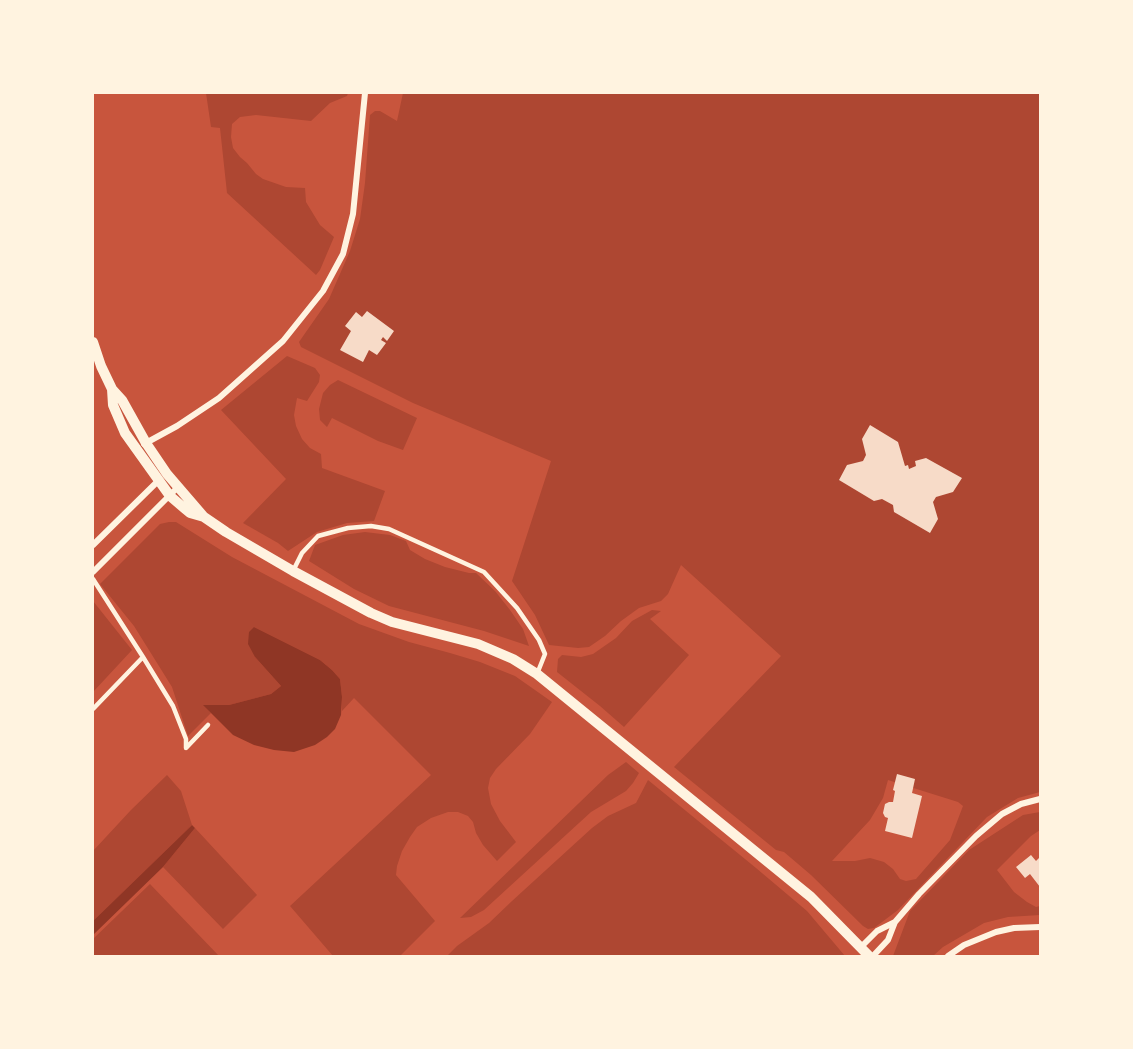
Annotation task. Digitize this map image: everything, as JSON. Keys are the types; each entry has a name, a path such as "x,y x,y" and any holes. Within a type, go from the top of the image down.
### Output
{"street":[{"path":"141,446 177,426 219,398 283,341 323,291 343,254 353,213 365,93"},
{"path":"93,342 112,388 113,405 125,432 141,446 174,491 204,517 293,571 371,613 392,622 478,644 513,659 537,674 811,897 871,956 888,940 895,922 919,894 976,836 1002,814 1021,804 1040,799"},
{"path":"93,545 163,477"},
{"path":"93,572 174,491"},
{"path":"861,947 877,931 895,922"},
{"path":"948,956 964,945 996,932 1014,928 1040,927"}],"lane":[{"path":"293,571 302,553 318,536 348,528 370,526 389,529 484,572 517,608 539,640 545,654 537,674"},
{"path":"93,579 173,706 186,739 186,748 208,725"},
{"path":"93,709 143,657"}],"shaded area":[{"path":"206,93 348,93 347,96 330,103 311,121 256,115 240,117 232,124 233,148 240,157 263,179 286,187 305,188 306,202 320,225 334,237 316,275 227,193 220,128 211,127"},
{"path":"403,93 1040,93 1040,792 1018,798 987,817 898,910 874,928 868,929 863,926 784,852 776,850 674,767 781,656 681,565 668,594 661,601 639,608 589,647 549,645 535,615 512,581 551,461 413,403 301,347 299,342 329,299 350,251 360,219 370,115 375,111 380,111 397,121","holes":["888,780 958,802 963,806 950,840 916,879 906,881 900,879 884,862 870,858 855,861 832,861 870,820 883,798"]},
{"path":"287,356 315,368 320,375 319,382 307,401 297,398 294,415 302,439 310,448 321,454 322,468 385,491 374,521 347,523 317,532 288,551 243,523 286,479 221,410"},
{"path":"338,380 417,418 403,450 378,441 332,418 327,427 320,420 319,409 323,393"},
{"path":"176,522 232,557 359,624 409,642 480,662 515,676 552,702 530,734 490,778 488,788 491,804 500,821 516,842 497,861 483,845 473,822 468,816 458,812 448,812 431,818 417,827 410,837 402,851 396,875 435,921 400,956 333,956 290,906 431,775 354,698 342,711 340,679 332,670 320,660 254,627 255,657 281,686 271,694 229,705 204,705 211,713 188,736 172,687 134,626 100,584 160,524"},
{"path":"365,532 390,535 406,541 410,550 425,559 445,567 476,573 495,591 510,610 523,629 529,646 484,631 389,606 354,589 309,561 315,545 343,535"},
{"path":"93,601 132,650 93,692"},
{"path":"652,610 661,611 650,619 689,655 624,727 557,672 558,659 562,655 581,657 593,654 616,638 632,621"},
{"path":"254,627 320,660 340,679 341,715 335,729 315,745 294,752 254,745 233,735 203,705 229,705 271,694 281,686 255,657 248,644 249,632"},
{"path":"626,762 639,773 626,791 591,812 484,910 471,917 460,918 608,775"},
{"path":"167,775 181,791 192,825 93,921 93,851"},
{"path":"648,780 807,911 845,956 447,956 489,923 592,828 608,816 636,803"},
{"path":"1040,812 1040,830 997,870 1014,892 1036,907 1040,906 1040,915 1008,917 984,923 943,947 933,956 893,956 910,911 969,850 1023,815"},
{"path":"192,825 195,828 163,867 93,935 93,921"},
{"path":"195,828 257,895 223,929 163,867"},
{"path":"150,884 219,956 93,956 93,939"}],"building":[{"path":"367,311 394,331 387,341 383,337 381,340 386,343 377,355 369,350 363,362 340,350 351,331 345,326 356,312 362,317"},
{"path":"870,425 898,442 905,466 908,465 909,469 916,466 915,461 926,458 962,478 953,492 936,497 933,502 938,519 930,533 894,512 893,505 882,499 874,501 839,480 847,465 863,461 866,455 862,439"},
{"path":"897,774 915,779 912,793 922,796 912,838 885,831 888,818 883,813 885,804 893,802"},
{"path":"1031,855 1036,861 1040,857 1040,887 1030,874 1025,878 1016,867"}]}
